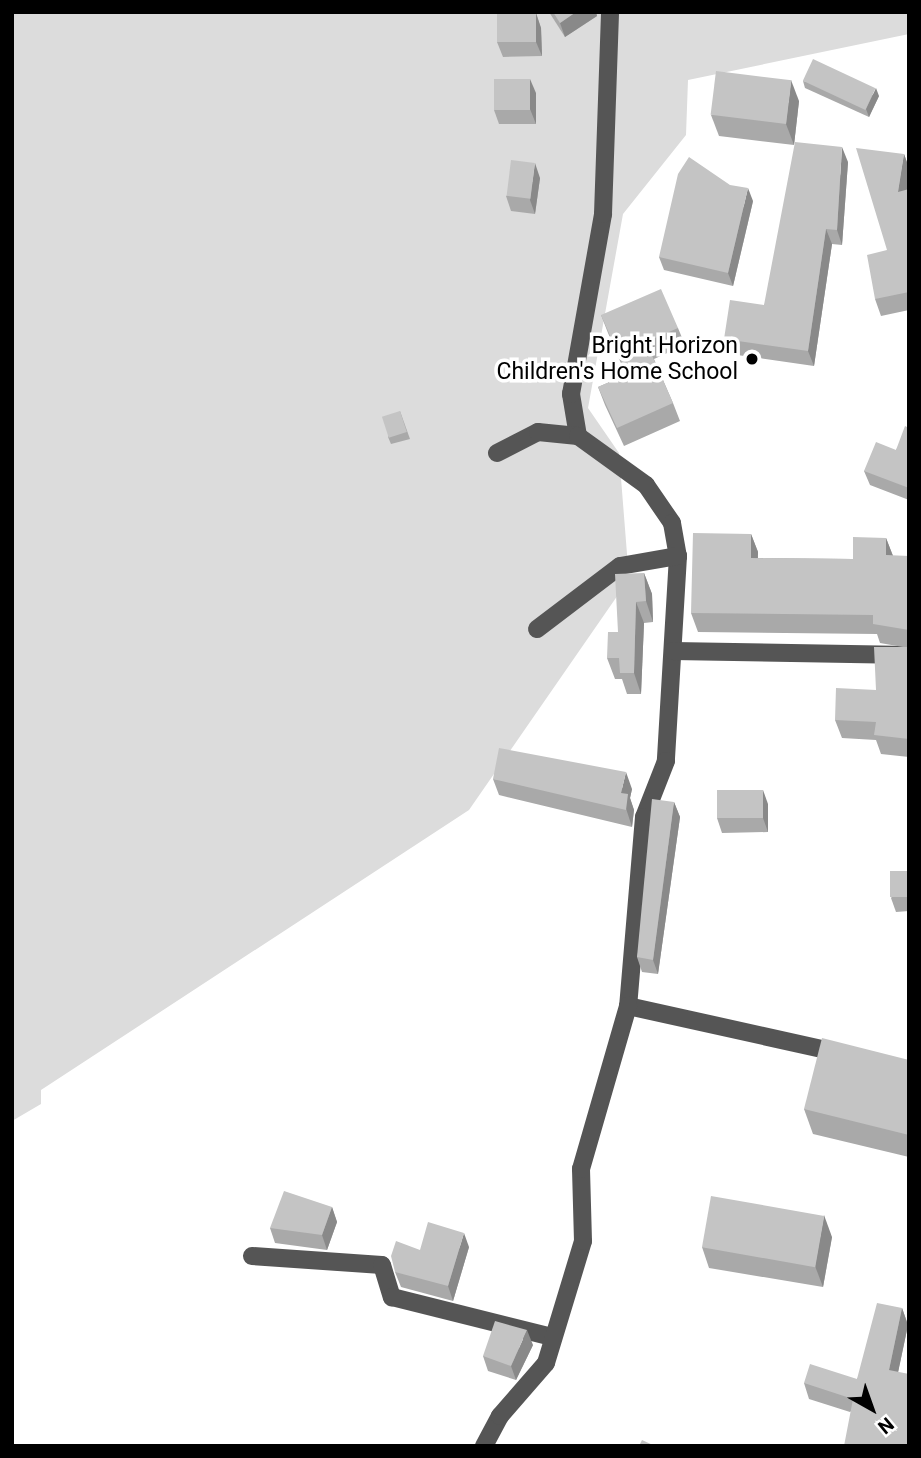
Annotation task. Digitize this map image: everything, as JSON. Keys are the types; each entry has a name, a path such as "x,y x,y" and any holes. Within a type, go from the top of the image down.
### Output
{"street":[{"path":"578,436 571,394 603,214 610,12"},
{"path":"484,1446 500,1416 546,1363 583,1241 581,1169 628,1006 644,817 664,772 678,556 661,501 578,436 538,432 497,453"},
{"path":"537,629 620,566 678,556"},
{"path":"673,650 909,655"},
{"path":"628,1006 855,1056"},
{"path":"252,1256 382,1265 392,1297 552,1337"}],"shaded area":[{"path":"12,12 909,12 909,34 688,80 686,135 623,214 588,408 619,453 629,579 469,810 41,1090 41,1104 12,1121"}],"building":[{"path":"553,12 576,12 560,23"},
{"path":"497,13 536,13 536,42 497,42"},
{"path":"813,59 876,88 865,110 803,81"},
{"path":"716,71 791,80 786,124 711,115"},
{"path":"494,79 530,79 530,110 494,110"},
{"path":"795,142 842,147 837,230 826,229 808,351 724,339 730,300 764,305"},
{"path":"856,148 904,154 898,192 909,189 909,292 875,299 867,255 887,250"},
{"path":"689,157 730,185 748,188 728,273 659,257 678,174"},
{"path":"511,160 535,163 530,199 507,196"},
{"path":"661,289 678,328 646,342 673,403 617,428 598,387 627,374 601,315"},
{"path":"400,411 407,432 389,438 382,417"},
{"path":"905,426 909,428 909,488 864,471 876,442 896,450"},
{"path":"693,533 751,534 751,558 853,559 853,537 886,538 886,555 909,556 909,630 873,624 873,615 691,613"},
{"path":"644,573 646,601 636,602 634,673 620,673 619,658 607,658 608,632 618,632 615,574"},
{"path":"909,641 909,739 874,735 876,722 835,720 836,688 876,690 874,647 907,647"},
{"path":"499,748 626,772 621,793 628,794 626,810 493,779"},
{"path":"717,790 763,790 763,818 717,818"},
{"path":"652,799 674,802 653,960 637,957"},
{"path":"890,871 909,871 909,897 890,897"},
{"path":"822,1038 909,1060 909,1135 804,1109"},
{"path":"284,1191 332,1207 322,1235 270,1228"},
{"path":"711,1196 824,1216 815,1267 702,1247"},
{"path":"428,1222 464,1233 448,1286 395,1272 391,1256 396,1241 420,1250"},
{"path":"877,1303 902,1308 889,1370 909,1374 909,1446 844,1446 853,1399 804,1383 810,1364 857,1379"},
{"path":"495,1321 527,1330 511,1366 483,1356"},
{"path":"642,1440 655,1446 639,1446"}],"place":[{"name":"Bright Horizon Children's Home School","path":"752,359"}]}
